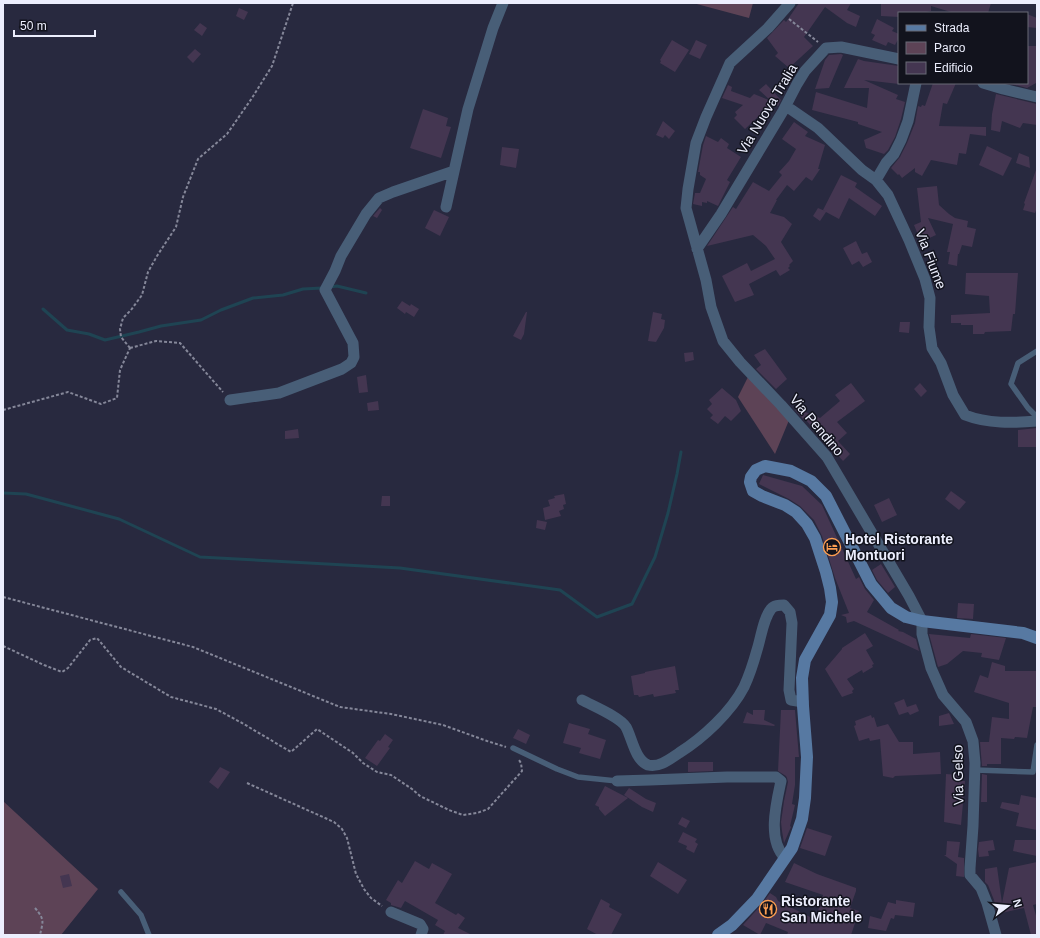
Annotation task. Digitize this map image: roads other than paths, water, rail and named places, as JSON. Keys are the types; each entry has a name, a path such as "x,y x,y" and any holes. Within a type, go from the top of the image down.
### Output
{"main road":[{"path":"722,934 757,898 792,848 802,819 805,798 807,757 802,678 805,660 830,615 832,602 826,572 815,538 807,524 796,512 785,505 753,491 750,482 751,476 756,470 765,466 791,471 811,481 826,496 871,584 891,608 906,617 922,621 1023,634 1037,638"}],"street":[{"path":"446,207 468,108 493,28 503,3"},
{"name":"Via Pendino","path":"790,3 768,28 730,63 696,143 686,208 706,280 711,307 723,341 740,362 827,457 910,596 922,621"},
{"name":"Via Nuova Tralia","path":"697,249 721,214 786,106 805,71 826,48 841,47 898,59"},
{"path":"876,180 894,154 901,140 908,121 916,84"},
{"path":"986,84 1037,97"},
{"name":"Via Fiume","path":"786,106 818,128 862,170 876,180 888,195 925,279 930,298 929,327 932,348 941,363 953,395 965,415 988,421 1009,423 1037,421"},
{"path":"230,400 279,393 342,369 350,363 354,357 352,343 325,290 342,256 366,214 379,198 454,171"},
{"path":"582,700 617,718 625,725 639,757 646,764 653,766 661,764 688,748 726,712 744,687 757,651 766,619 771,609 777,605 784,605 790,612 792,623 789,690 791,700 803,702"},
{"name":"Via Gelso","path":"922,621 922,634 931,668 942,695 966,722 973,741 975,763 970,875 981,888 996,935"},
{"path":"617,781 727,777 776,777 781,781 774,823 775,833 780,853 785,858"},
{"path":"391,912 420,924 423,929 421,935"}],"lane":[{"path":"1037,351 1018,363 1011,384 1028,408 1037,417"},
{"path":"974,770 1033,772 1037,745"},
{"path":"513,748 557,769 578,776 617,781"},
{"path":"121,892 141,916 149,935"}],"waterway":[{"path":"330,287 337,286 366,293"},
{"path":"43,309 67,330 89,334 105,340 161,326 201,320 221,310 253,298 283,295 303,289 322,288"},
{"path":"3,493 26,494 119,519 200,557 400,568 560,590 597,617 632,604 655,557 668,513 681,452"}],"place":[{"name":"Hotel Ristorante Montuori","path":"832,547"},
{"name":"Ristorante San Michele","path":"768,909"}]}
